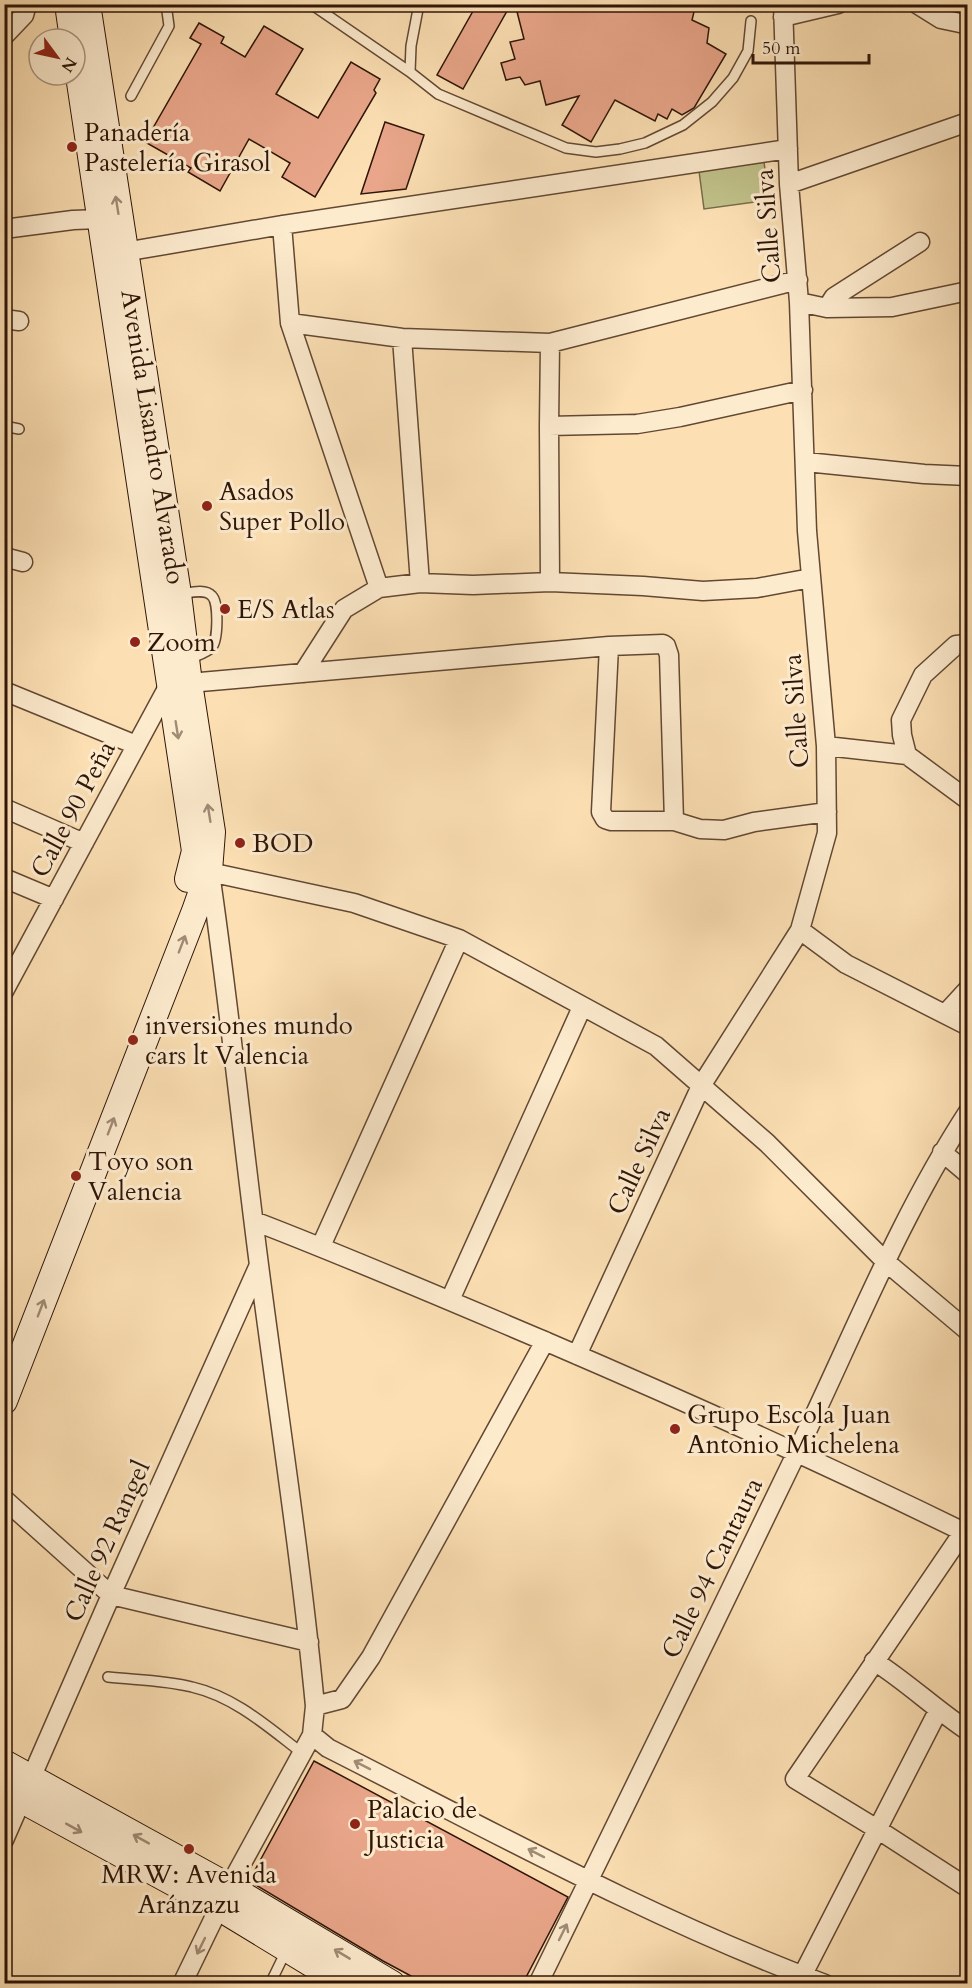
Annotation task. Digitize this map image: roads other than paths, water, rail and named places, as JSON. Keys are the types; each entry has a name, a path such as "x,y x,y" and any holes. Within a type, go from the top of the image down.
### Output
{"street":[{"path":"4,36 24,15 26,8 22,4"},
{"path":"68,4 72,27"},
{"name":"Avenida Lisandro Alvarado","path":"87,4 178,594 195,851 201,870"},
{"path":"783,11 838,4"},
{"path":"917,4 941,19 960,24"},
{"name":"Calle Silva","path":"577,1355 701,1086 800,930 827,833 826,746 807,531 798,280 789,184 783,11"},
{"name":"Avenida Lisandro Alvarado","path":"81,87 100,219 182,676"},
{"path":"789,184 968,122"},
{"path":"124,252 282,225 789,149"},
{"path":"4,229 73,220 100,219"},
{"path":"282,225 290,324 378,588"},
{"path":"827,308 834,297 920,242"},
{"path":"290,324 402,338 550,343 798,280"},
{"path":"799,302 827,308 892,307 968,291"},
{"path":"402,338 420,583"},
{"path":"549,582 550,343"},
{"path":"549,426 637,424 803,390"},
{"path":"806,462 968,476"},
{"path":"4,557 23,562"},
{"path":"303,673 344,609 378,588 420,583 473,585 549,582 704,591 757,588 811,578"},
{"path":"182,676 303,673 609,646 663,644 669,655 674,821"},
{"path":"907,755 902,735 902,720 924,675 956,645 968,644"},
{"path":"609,646 601,812 605,819 611,821 674,821 700,829 724,831 754,822 826,812"},
{"name":"Calle 90 Peña","path":"4,991 136,746 182,676"},
{"path":"4,691 136,746"},
{"path":"826,746 907,755 968,800"},
{"path":"4,808 84,843"},
{"path":"201,870 354,903 459,939 656,1046 767,1143 886,1262 968,1331"},
{"path":"182,1983 312,1734 315,1706 309,1642 259,1264 223,966 201,870"},
{"path":"4,1354 201,870"},
{"path":"4,1401 201,870"},
{"path":"4,878 54,899"},
{"path":"800,930 846,964 968,1026"},
{"path":"321,1246 459,939"},
{"path":"945,1014 968,989"},
{"path":"450,1300 582,1007"},
{"name":"Calle 94 Cantaura","path":"538,1983 797,1452 886,1262 942,1152 968,1112"},
{"path":"942,1152 968,1174"},
{"path":"254,1221 321,1246 545,1341 797,1452 966,1530 795,1779 968,1888"},
{"name":"Calle 92 Rangel","path":"4,1840 19,1789 111,1595 259,1264"},
{"path":"315,1706 342,1699 371,1656 545,1341"},
{"path":"4,1499 111,1595 309,1642"},
{"path":"874,1661 899,1677 938,1711 968,1731"},
{"path":"800,1979 938,1711"},
{"path":"312,1734 328,1748 588,1880 800,1979 825,1983"},
{"path":"4,1763 19,1789 392,1983"},
{"path":"225,1898 287,1949 345,1983"}],"lane":[{"path":"131,96 170,26 166,4"},
{"path":"311,4 438,94 566,148 596,152 645,143 683,124 712,102 733,78 748,51 751,21"},
{"path":"410,72 411,46 419,4"},
{"path":"4,426 19,429"},
{"path":"178,594 206,592 212,596 216,604 214,645 182,676"},
{"path":"108,1677 191,1686 223,1697 254,1715 302,1753"},
{"path":"270,1983 287,1949"}],"place":[{"name":"Panadería Pastelería Girasol","path":"72,147"},
{"name":"Asados Super Pollo","path":"207,506"},
{"name":"E/S Atlas","path":"225,609"},
{"name":"Zoom","path":"135,642"},
{"name":"BOD","path":"240,843"},
{"name":"inversiones mundo cars lt Valencia","path":"133,1040"},
{"name":"Toyo son Valencia","path":"76,1176"},
{"name":"Grupo Escola Juan Antonio Michelena","path":"675,1429"},
{"name":"Palacio de Justicia","path":"355,1824"},
{"name":"MRW: Avenida Aránzazu","path":"189,1849"}]}
